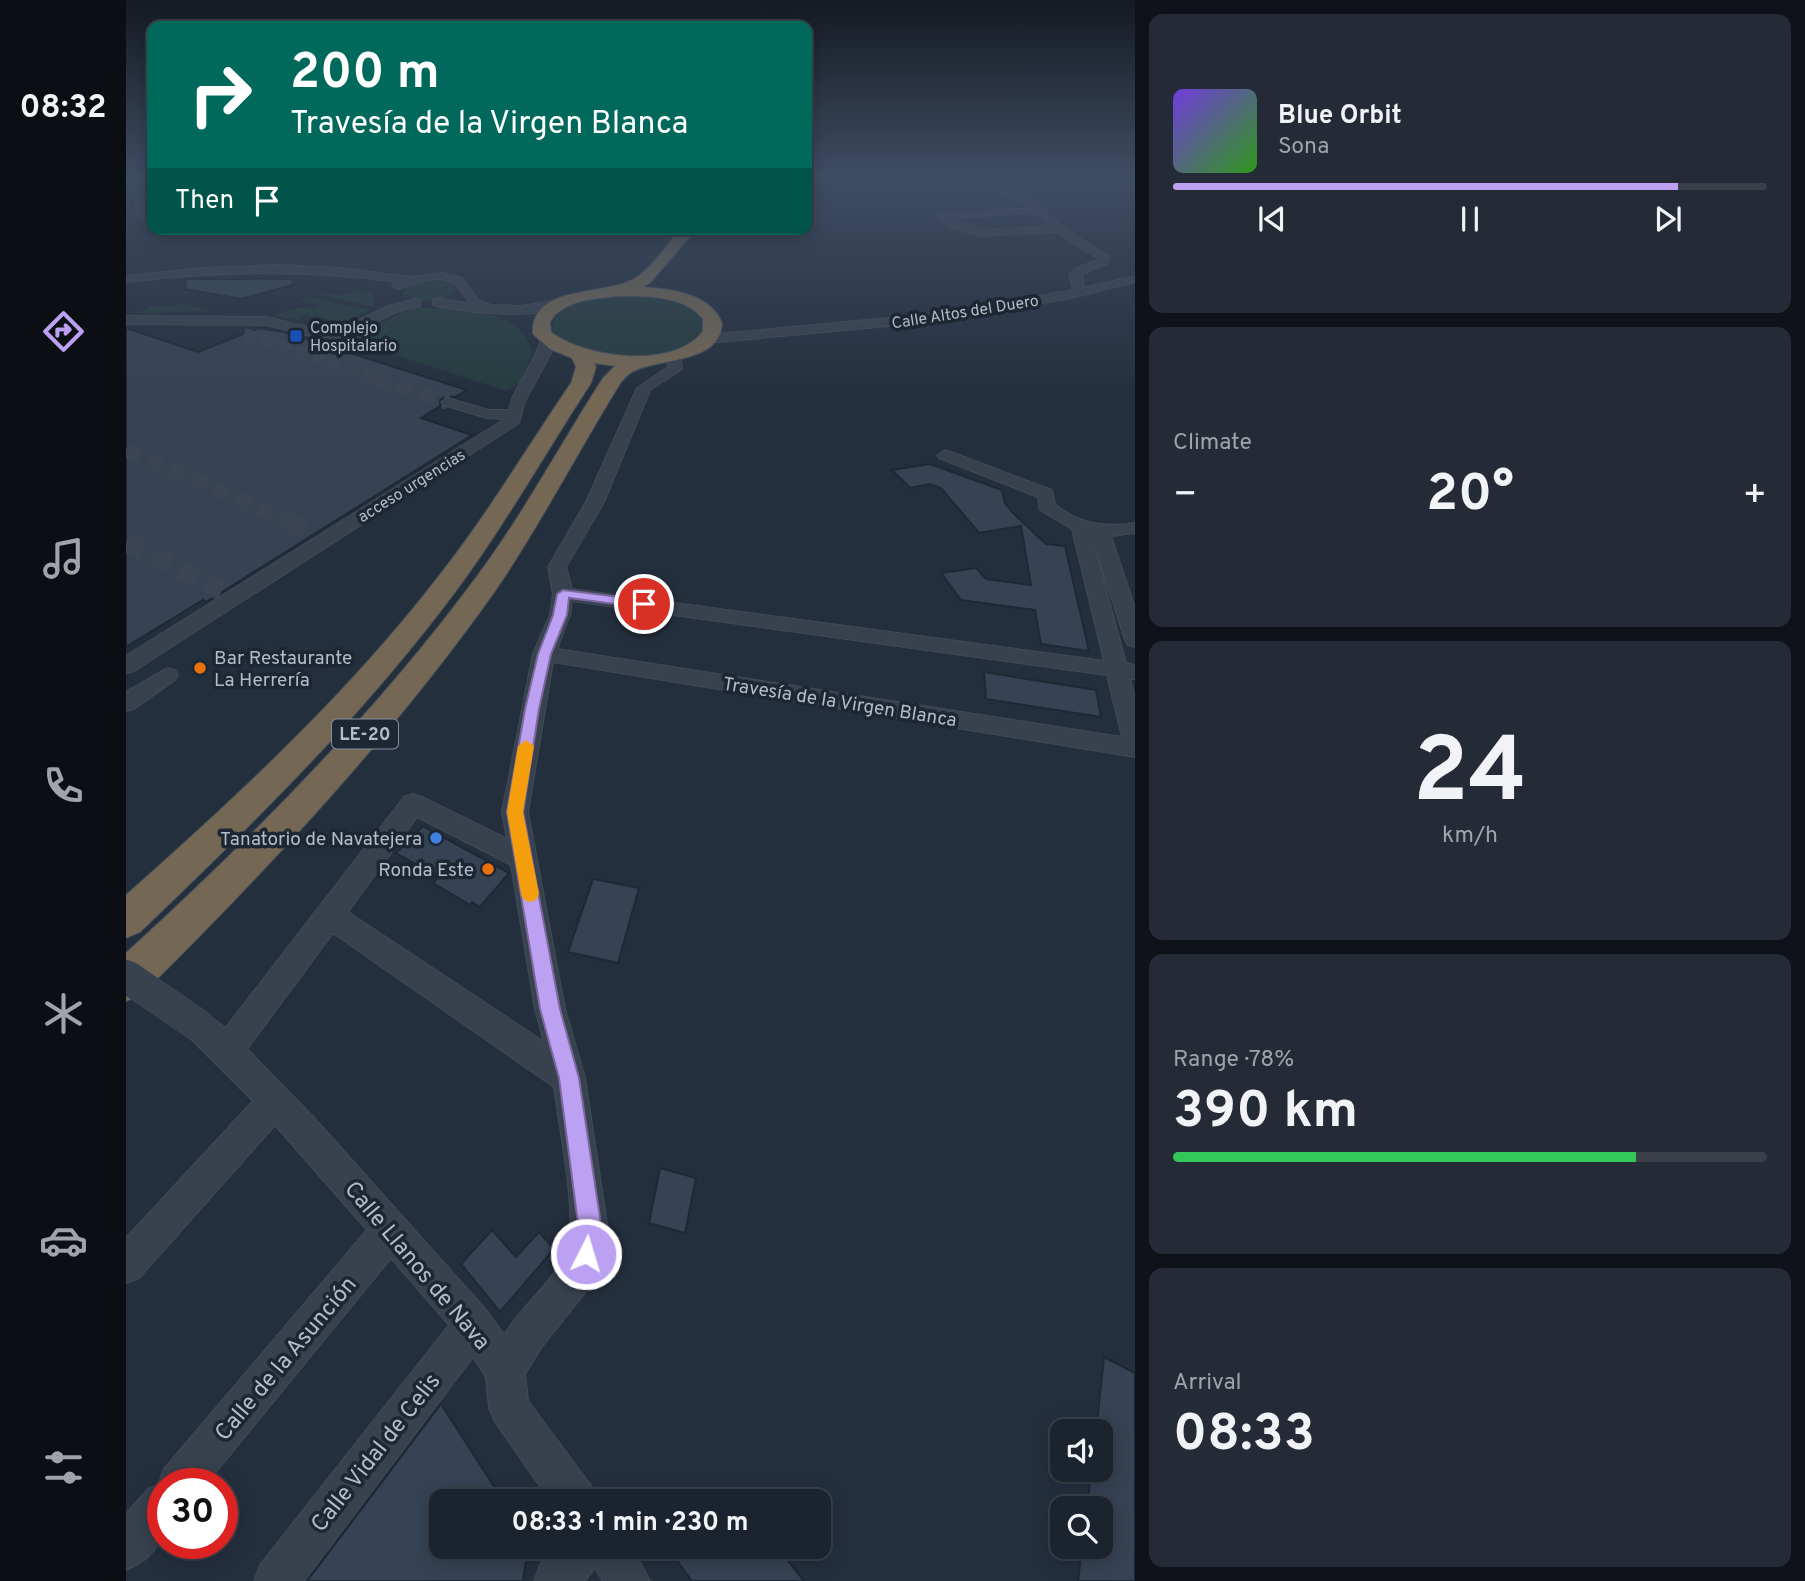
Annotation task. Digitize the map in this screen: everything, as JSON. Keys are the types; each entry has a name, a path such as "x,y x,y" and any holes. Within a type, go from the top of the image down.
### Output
{"highway":[{"path":"622,291 644,280 678,249"},
{"path":"681,262 687,249"},
{"path":"544,334 545,314 562,303 580,297 622,291 671,288 713,320 712,333 707,339"},
{"name":"LE-20","path":"544,334 580,355 611,360 659,357"},
{"name":"LE-20","path":"126,978 284,822 417,675 517,539 613,378 626,367 707,339"},
{"name":"LE-20","path":"126,920 198,853 312,739 380,665 451,579 505,503 581,383 586,367 580,355"}],"street":[{"path":"1079,292 1075,276 1077,272 1102,262 1105,258 1090,249"},
{"path":"126,279 222,270 300,269 360,273 410,281 445,278 458,281 477,304 485,307 523,309 562,303"},
{"path":"126,285 205,277 269,275 345,279 395,299 416,303 437,302 509,313 544,334"},
{"name":"Calle Altos del Duero","path":"707,339 942,317 1135,279"},
{"path":"126,320 246,320 277,323 332,336 345,332 395,299 410,281"},
{"path":"437,302 461,294 465,287"},
{"path":"243,334 240,329 246,320"},
{"name":"Calle Altos del Duero","path":"713,320 764,330 792,331"},
{"name":"acceso urgencias","path":"129,661 228,594 514,420 518,401 544,353 544,334"},
{"path":"505,1371 527,1334 571,1281 586,1254 589,1224 569,1078 550,1009 515,812 544,654 560,615 563,594 556,567 595,502 644,388 675,369 659,357"},
{"path":"447,402 487,414 515,415"},
{"path":"945,454 1046,494 1046,506 1054,513 1090,528 1122,531 1135,528"},
{"path":"1090,528 1135,640"},
{"path":"1090,528 1126,671 1135,741"},
{"path":"563,594 1126,671"},
{"name":"Travesía de la Virgen Blanca","path":"544,654 1135,748"},
{"path":"126,703 167,675"},
{"path":"225,1049 239,1037 413,804 523,859"},
{"path":"330,915 569,1078"},
{"name":"Calle Llanos de Nava","path":"126,978 199,1026 225,1049 275,1101 474,1324 505,1371 509,1408 568,1489"},
{"path":"126,1265 275,1101"},
{"name":"Calle de la Asunción","path":"192,1468 390,1231"},
{"name":"Calle Vidal de Celis","path":"276,1581 474,1324"},
{"path":"126,1548 147,1523"},
{"path":"556,1581 574,1559"},
{"path":"614,1559 628,1581"}],"green space":[{"path":"426,280 448,282 457,289 446,298 431,301 415,300 402,294 407,286"},
{"path":"357,290 372,292 374,307 313,293 343,295"},
{"path":"617,295 656,296 683,302 703,317 707,329 694,341 675,350 654,356 630,357 607,356 585,350 566,342 552,330 555,320 568,307 587,300"},
{"path":"307,297 370,310 344,322 305,315 297,320 274,316 289,310 315,308 320,305 299,300"},
{"path":"178,302 209,311 137,313 153,306 177,305"},
{"path":"413,308 483,312 514,325 526,337 533,352 520,382 507,391 354,342 357,336"}],"building":[{"path":"186,279 292,279 293,285 241,299 185,289"},
{"path":"126,328 198,352 259,328 284,332 467,390 455,397 447,396 440,400 440,406 421,418 472,435 206,602 203,600 126,647"},
{"path":"930,464 1002,490 1005,503 1012,512 1046,544 1065,546 1089,651 1041,644 1035,610 961,600 941,573 976,568 986,579 1031,585 1021,526 979,533 941,488 930,484 910,488 892,470"},
{"path":"984,672 1096,690 1101,717 986,699"},
{"path":"423,826 509,873 480,907 472,902 470,905 433,883 438,877 396,853"},
{"path":"593,879 639,888 618,963 568,952"},
{"path":"660,1168 696,1178 685,1233 649,1223"},
{"path":"492,1230 516,1257 539,1232 554,1249 500,1312 461,1264"},
{"path":"1104,1357 1135,1373 1135,1581 1078,1581 1081,1559 1113,1559 1113,1496 1088,1496 1090,1482 1113,1482 1113,1419 1097,1419"},
{"path":"441,1404 496,1489 429,1489 429,1559 526,1559 523,1581 307,1581"},
{"path":"676,1559 787,1559 804,1581 692,1581"}],"tunnel":[{"path":"244,334 380,379"},
{"path":"375,378 448,402"},
{"path":"126,450 291,522"},
{"path":"287,521 315,533"},
{"path":"126,542 222,591"}],"slow traffic":[{"path":"526,746 515,812 530,894"}],"place":[{"name":"Complejo Hospitalario","path":"296,336"},
{"name":"Bar Restaurante La Herrería","path":"200,668"},
{"name":"Tanatorio de Navatejera","path":"436,838"},
{"name":"Ronda Este","path":"488,869"}],"route":[{"path":"586,1254 589,1224 569,1078 550,1009 515,812 544,654 560,615 563,594 644,604"}]}
